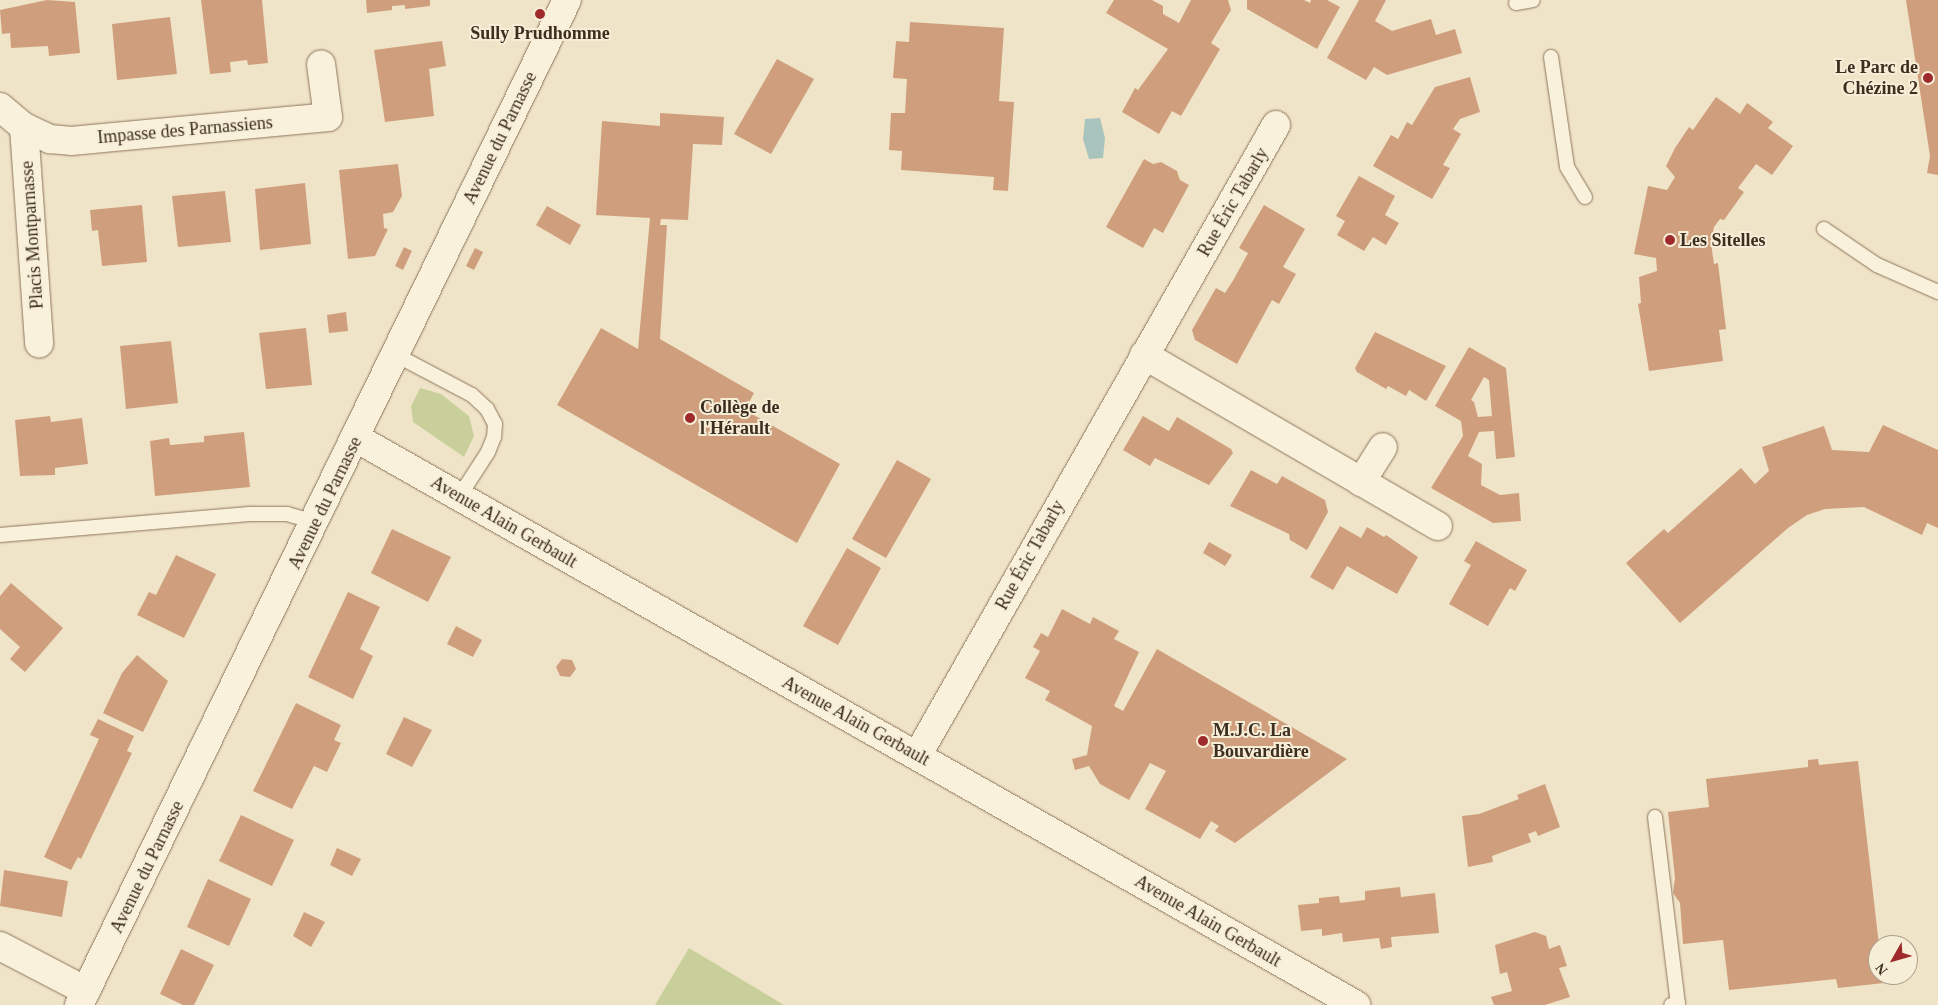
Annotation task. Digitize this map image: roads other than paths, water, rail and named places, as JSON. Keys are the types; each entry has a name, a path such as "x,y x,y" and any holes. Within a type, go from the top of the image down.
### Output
{"street":[{"name":"Avenue du Parnasse","path":"83,998 567,0"},
{"name":"Impasse des Parnassiens","path":"0,107 24,127 50,139 71,141 328,117 321,64"},
{"name":"Rue Éric Tabarly","path":"918,756 1042,533 1276,125"},
{"name":"Placis Montparnasse","path":"24,127 39,343"},
{"path":"1144,356 1438,526"},
{"name":"Avenue Alain Gerbault","path":"356,438 1356,1005"},
{"path":"1361,482 1383,447"},
{"path":"0,946 83,998"}],"lane":[{"path":"1516,3 1533,0"},
{"path":"1551,57 1567,167 1585,197"},
{"path":"1824,229 1877,264 1938,292"},
{"path":"396,356 472,394 487,409 495,424 494,437 488,452 459,497"},
{"path":"0,535 252,514 287,514 315,522"},
{"path":"1654,817 1678,1003 1670,1005"}],"water":[{"path":"1100,118 1105,138 1103,158 1089,159 1083,139 1085,119"}],"place":[{"name":"Sully Prudhomme","path":"540,14"},
{"name":"Le Parc de Chézine 2","path":"1928,78"},
{"name":"Les Sitelles","path":"1670,240"},
{"name":"Collège de l'Hérault","path":"690,418"},
{"name":"M.J.C. La Bouvardière","path":"1203,741"}]}
